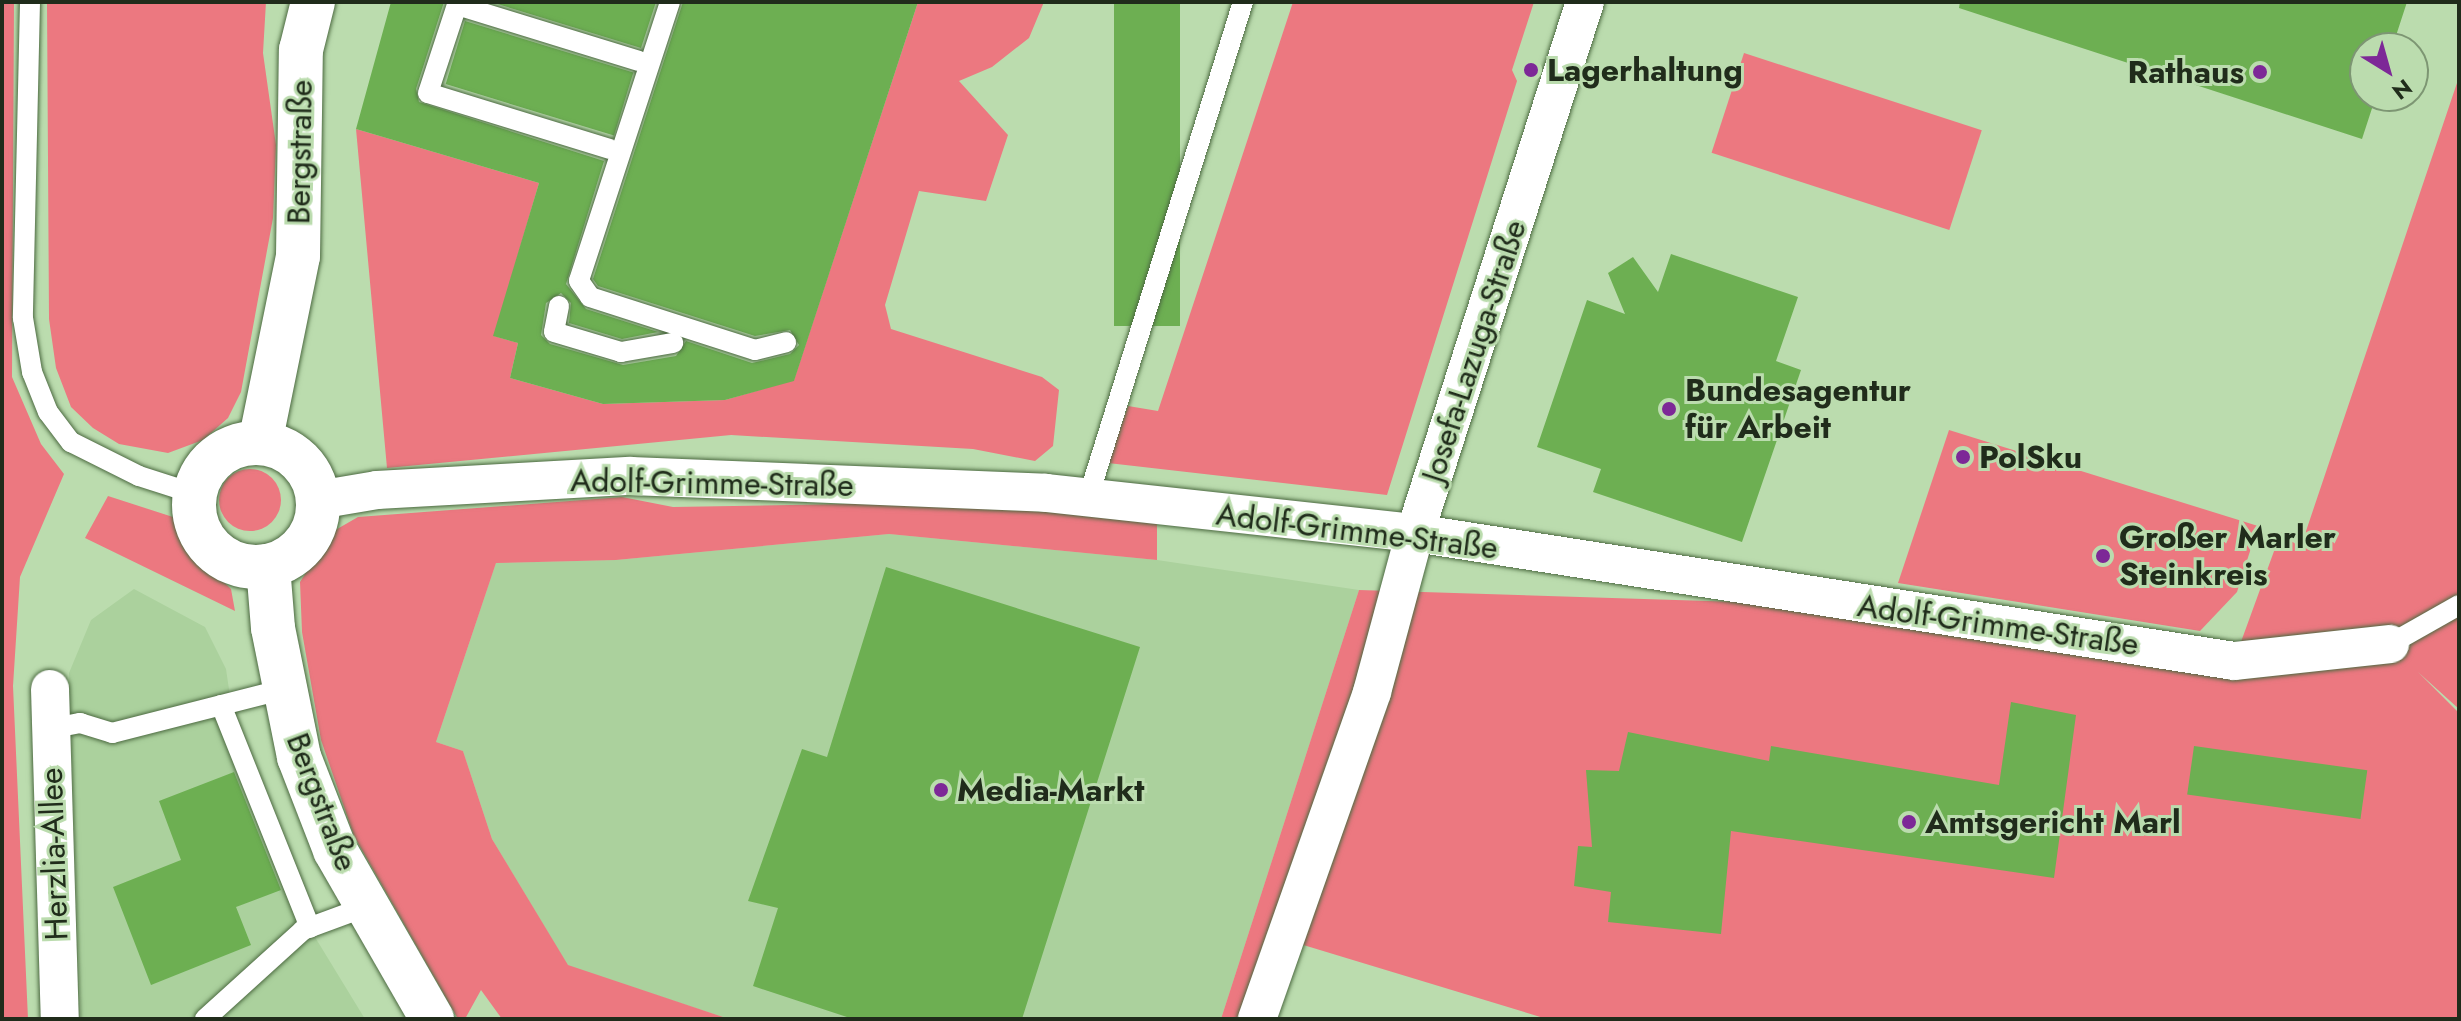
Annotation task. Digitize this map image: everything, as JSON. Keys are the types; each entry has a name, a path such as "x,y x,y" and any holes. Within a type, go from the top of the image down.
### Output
{"street":[{"name":"Bergstraße","path":"260,443 298,256 301,50 313,2"},
{"name":"Josefa-Lazuga-Straße","path":"1257,1019 1372,692 1415,533 1585,2"},
{"path":"260,443 302,462 318,500 310,537 290,557 268,566 221,556 203,538 195,494 218,455 260,443"},
{"name":"Adolf-Grimme-Straße","path":"318,500 377,490 631,476 1088,498 1415,533 2234,661 2390,644"},
{"name":"Bergstraße","path":"268,566 284,689 299,757 365,907 432,1019"},
{"name":"Herzlia-Allee","path":"50,689 60,1019"}],"lane":[{"path":"30,2 23,318 32,372 48,412 71,442 139,476 195,494"},
{"path":"670,2 579,281 590,297 755,350 786,342"},
{"path":"1088,498 1243,2"},
{"path":"610,149 428,93 457,5 639,61"},
{"path":"559,306 554,332 621,352 673,343"},
{"path":"2390,644 2459,605"},
{"path":"49,729 80,723 112,733 284,689"},
{"path":"221,705 310,928"},
{"path":"205,1019 310,928 365,907"}],"shaded area":[{"path":"2,2 14,2 12,377 41,444 64,474 20,577 13,686 28,1019 2,1019"},
{"path":"47,2 266,2 263,53 276,145 273,218 241,392 228,418 203,440 168,453 119,444 93,428 71,407 56,368 49,319"},
{"path":"918,2 1044,2 1029,38 992,67 959,81 1008,135 986,201 919,191 885,305 891,329 1042,377 1059,390 1053,446 1035,461 973,449 731,435 387,468 356,129 539,183 494,336 518,343 510,378 603,404 725,400 794,380"},
{"path":"1293,2 1534,2 1512,70 1517,81 1387,495 1108,463 1128,406 1158,411"},
{"path":"1744,53 1982,130 1949,230 1712,153"},
{"path":"2459,77 2459,709 2418,672 2459,713 2459,1019 1547,1019 1277,937 1252,1019 1221,1019 1359,590 1865,606 2234,661 2281,532 2303,540"},
{"path":"1949,430 2258,526 2237,592 2200,631 1898,583"},
{"path":"250,469 262,471 272,478 279,488 279,512 272,522 262,529 250,531 238,529 228,522 221,512 219,500 221,488 228,478 238,471"},
{"path":"108,496 176,518 189,548 231,589 235,611 85,538"},
{"path":"622,497 673,507 906,503 1157,519 1157,560 889,534 616,560 496,563 436,742 463,751 492,839 568,965 729,1019 502,1019 481,990 465,1019 458,1019 354,836 321,740 302,632 300,582 332,532 358,517"},
{"path":"889,534 1157,560 1359,590 1221,1019 729,1019 568,966 492,839 463,751 436,742 496,563 616,560"},
{"path":"134,589 205,627 226,669 238,751 296,906 365,1019 81,1019 69,673 91,620"}],"building":[{"path":"391,2 444,2 416,89 419,102 604,161 566,284 586,309 658,332 622,339 569,323 571,303 561,293 546,303 541,335 550,344 623,365 676,356 686,341 752,363 790,354 799,345 790,330 755,336 598,286 593,279 683,2 918,2 794,381 725,400 603,404 510,378 518,343 493,336 539,183 356,129"},
{"path":"491,2 656,2 641,48"},
{"path":"1114,2 1180,2 1180,326 1114,326"},
{"name":"Rathaus","path":"1960,2 2407,2 2397,32 2349,32 2349,112 2371,112 2362,139 1959,8"},
{"path":"465,21 633,72 614,136 446,84"},
{"name":"Bundesagentur für Arbeit","path":"1671,254 1798,297 1776,361 1801,370 1742,542 1593,492 1601,469 1537,447 1587,300 1625,314 1608,273 1633,257 1658,292"},
{"name":"Media-Markt","path":"886,567 1140,647 1022,1019 853,1019 753,986 778,908 748,901 802,749 827,757"},
{"name":"Amtsgericht Marl","path":"2011,702 2076,715 2054,878 1731,831 1721,934 1608,922 1611,892 1574,886 1578,846 1592,847 1586,770 1619,771 1628,732 1769,761 1771,746 1999,785"},
{"path":"2194,746 2367,770 2360,819 2187,795"},
{"path":"234,772 281,890 236,907 251,945 151,985 113,887 181,860 159,801"}],"place":[{"name":"Lagerhaltung","path":"1531,70"},
{"name":"Rathaus","path":"2260,72"},
{"name":"Bundesagentur für Arbeit","path":"1669,409"},
{"name":"PolSku","path":"1963,457"},
{"name":"Großer Marler Steinkreis","path":"2103,556"},
{"name":"Media-Markt","path":"941,790"},
{"name":"Amtsgericht Marl","path":"1909,822"}]}
